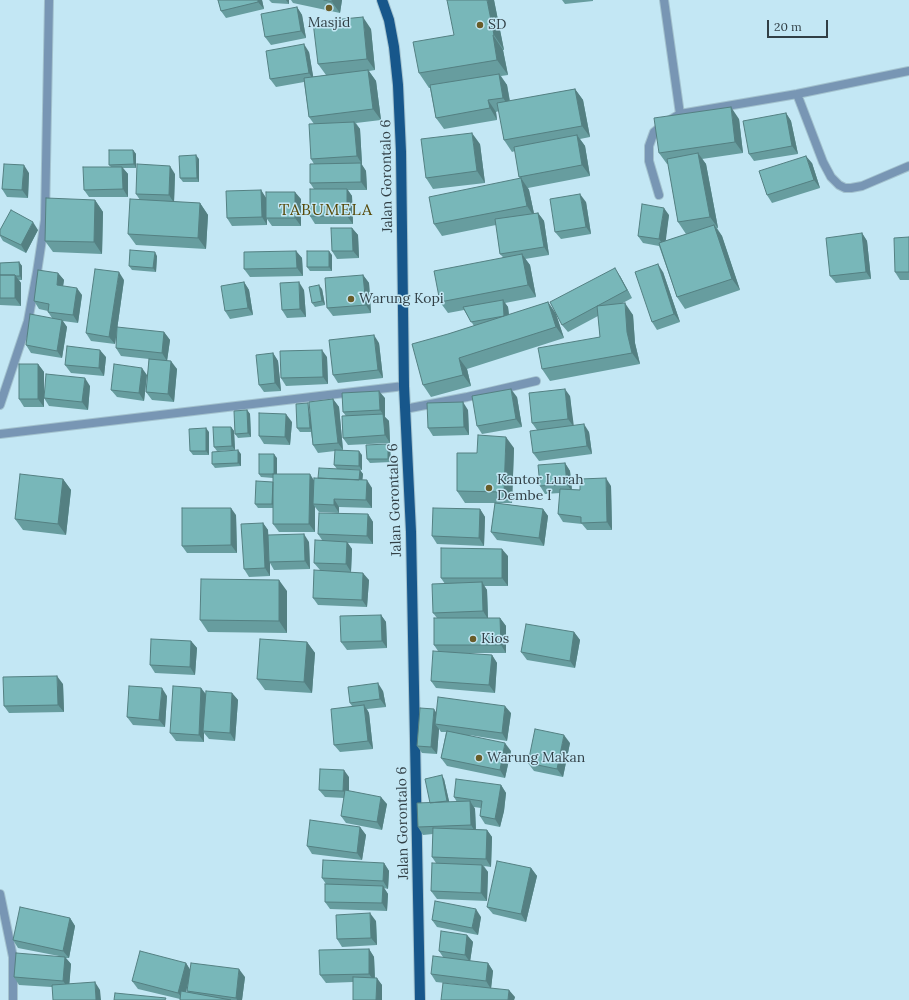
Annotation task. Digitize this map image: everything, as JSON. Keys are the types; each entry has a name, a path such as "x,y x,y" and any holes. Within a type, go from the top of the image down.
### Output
{"main road":[{"name":"Jalan Gorontalo 6","path":"382,0 389,20 394,47 398,85 401,160 404,386 411,547 420,1000"}],"street":[{"path":"0,405 28,321 45,220 49,0"},
{"path":"664,0 680,114"},
{"path":"659,195 649,161 649,146 654,132 664,123 680,114 797,94 909,71"},
{"path":"797,94 822,162 838,185 845,188 862,186 909,166"},
{"path":"406,409 536,381"},
{"path":"0,434 404,386"},
{"path":"0,894 13,957 12,1000"}],"building":[{"path":"218,0 258,0 258,2 221,11"},
{"path":"447,0 487,0 497,60 419,73 413,42 454,35"},
{"path":"297,7 301,31 265,37 261,14"},
{"path":"363,17 367,59 318,64 313,22"},
{"path":"304,44 309,73 270,79 266,51"},
{"path":"368,70 373,109 309,117 304,78"},
{"path":"499,74 503,98 488,100 490,108 436,118 430,85"},
{"path":"575,89 582,126 504,140 497,103"},
{"path":"731,107 735,142 659,153 654,118"},
{"path":"786,113 792,146 749,154 743,121"},
{"path":"354,122 357,156 311,159 309,124"},
{"path":"472,133 477,171 426,178 421,139"},
{"path":"577,135 582,165 519,177 514,147"},
{"path":"109,150 133,150 134,164 109,165"},
{"path":"698,153 710,217 678,222 667,159"},
{"path":"196,155 197,178 180,178 179,156"},
{"path":"806,156 814,180 767,195 759,171"},
{"path":"361,163 361,182 310,183 310,164"},
{"path":"4,164 24,165 22,190 2,189"},
{"path":"137,164 170,166 169,195 136,194"},
{"path":"83,167 122,167 123,189 84,190"},
{"path":"521,178 527,206 434,224 429,197"},
{"path":"310,189 347,189 347,216 310,216"},
{"path":"261,190 262,217 227,218 226,191"},
{"path":"266,192 295,192 295,218 266,218"},
{"path":"580,194 586,227 555,232 550,199"},
{"path":"46,198 95,200 94,242 45,241"},
{"path":"130,199 200,203 198,238 128,234"},
{"path":"642,204 664,208 659,239 638,236"},
{"path":"11,210 33,222 21,245 0,235 0,230"},
{"path":"538,213 544,247 500,254 495,219"},
{"path":"714,225 732,279 677,297 659,243"},
{"path":"331,228 352,228 353,251 332,251"},
{"path":"862,233 866,272 830,276 826,238"},
{"path":"909,237 909,272 895,272 894,238"},
{"path":"130,250 155,252 153,268 129,266"},
{"path":"296,251 297,268 244,269 244,252"},
{"path":"307,251 329,251 329,267 307,267"},
{"path":"522,254 528,285 440,302 434,271"},
{"path":"19,262 20,276 0,275 0,263"},
{"path":"658,264 674,314 652,322 635,272"},
{"path":"615,268 627,290 562,325 550,302"},
{"path":"95,269 119,272 109,337 86,333"},
{"path":"38,270 58,273 57,285 77,288 73,315 48,312 49,304 34,301"},
{"path":"0,275 15,275 15,298 0,298"},
{"name":"Warung Kopi","path":"363,275 366,305 327,308 325,278"},
{"path":"244,282 248,308 225,311 221,286"},
{"path":"299,282 300,309 282,310 280,283"},
{"path":"319,285 322,301 312,303 309,287"},
{"path":"503,300 504,316 471,322 463,307"},
{"path":"548,302 556,327 459,358 463,375 423,385 412,344"},
{"path":"625,303 627,332 632,353 542,369 538,348 600,337 597,306"},
{"path":"30,314 62,320 57,351 26,345"},
{"path":"117,327 164,332 162,353 116,348"},
{"path":"374,335 378,370 333,375 329,340"},
{"path":"67,346 100,350 99,368 65,365"},
{"path":"322,350 323,377 281,378 280,351"},
{"path":"273,353 275,383 259,385 256,355"},
{"path":"149,359 171,361 168,394 146,392"},
{"path":"19,364 38,364 38,399 19,399"},
{"path":"114,364 142,368 139,393 111,390"},
{"path":"46,374 85,378 82,402 44,398"},
{"path":"511,389 516,419 477,426 472,396"},
{"path":"565,389 568,419 532,423 529,393"},
{"path":"379,391 380,410 343,412 342,393"},
{"path":"333,399 338,443 313,445 309,402"},
{"path":"463,402 464,427 428,428 427,403"},
{"path":"308,403 310,428 297,428 296,404"},
{"path":"247,410 248,433 235,434 234,411"},
{"path":"259,413 286,414 285,437 259,436"},
{"path":"383,414 385,435 343,438 342,416"},
{"path":"584,424 587,446 533,453 530,431"},
{"path":"213,427 231,427 232,446 214,447"},
{"path":"206,428 206,451 190,451 189,429"},
{"name":"Kantor Lurah Dembe I","path":"478,435 506,437 504,492 457,491 457,453 477,453"},
{"path":"388,444 388,459 367,459 366,445"},
{"path":"238,450 238,463 212,464 212,452"},
{"path":"335,450 359,451 359,466 334,465"},
{"path":"259,454 274,454 274,474 259,474"},
{"path":"565,463 567,484 540,486 538,465"},
{"path":"319,468 360,470 359,480 318,478"},
{"path":"20,474 63,479 58,524 15,519"},
{"path":"273,474 310,474 309,524 273,524"},
{"path":"314,478 367,480 366,500 334,499 334,505 313,504"},
{"path":"606,478 607,522 581,523 581,517 558,514 560,489 580,490 580,479"},
{"path":"256,481 273,482 272,504 255,504"},
{"path":"495,503 543,509 539,538 491,532"},
{"path":"182,508 231,508 231,545 182,546"},
{"path":"433,508 480,509 479,538 432,536"},
{"path":"319,513 368,514 367,536 318,534"},
{"path":"263,523 265,568 244,569 241,524"},
{"path":"304,534 305,561 269,562 268,535"},
{"path":"315,540 347,542 346,564 314,563"},
{"path":"441,548 502,549 502,578 441,578"},
{"path":"314,570 363,573 362,600 313,598"},
{"path":"201,579 279,580 279,621 200,620"},
{"path":"482,582 483,611 433,613 432,584"},
{"path":"381,615 382,641 341,642 340,616"},
{"name":"Kios","path":"434,618 500,618 501,645 434,645"},
{"path":"526,624 574,632 570,661 521,652"},
{"path":"151,639 191,641 190,667 150,665"},
{"path":"260,639 307,642 304,682 257,679"},
{"name":"Kios","path":"433,651 492,655 489,685 431,681"},
{"path":"57,676 58,705 4,706 3,677"},
{"path":"378,683 380,699 350,703 348,687"},
{"path":"129,686 162,688 159,720 127,717"},
{"path":"173,686 201,688 199,735 170,733"},
{"path":"206,691 232,693 230,733 203,731"},
{"path":"438,697 505,706 502,733 435,724"},
{"path":"364,705 368,741 334,745 331,709"},
{"path":"420,708 434,709 431,747 417,746"},
{"path":"535,729 564,735 557,769 528,763"},
{"name":"Warung Makan","path":"447,731 505,743 500,770 441,758"},
{"path":"320,769 344,770 343,791 319,790"},
{"path":"442,775 447,801 430,803 425,779"},
{"path":"456,779 501,785 495,819 480,816 482,801 454,797"},
{"path":"345,790 381,797 377,822 341,816"},
{"path":"470,801 471,825 418,827 417,803"},
{"path":"310,820 360,827 357,853 307,846"},
{"path":"433,828 487,830 486,859 432,857"},
{"path":"323,860 384,863 383,881 322,878"},
{"path":"497,861 531,868 521,914 487,907"},
{"path":"432,863 482,865 481,893 431,891"},
{"path":"325,884 383,886 382,903 325,902"},
{"path":"435,901 476,909 472,928 432,920"},
{"path":"20,907 70,918 63,951 13,940"},
{"path":"370,913 371,938 337,939 336,915"},
{"path":"441,931 467,935 465,955 439,951"},
{"path":"369,949 369,974 320,975 319,950"},
{"path":"140,951 186,963 178,993 132,981"},
{"path":"16,953 65,957 63,981 14,977"},
{"path":"433,956 488,963 486,981 431,974"},
{"path":"191,963 239,969 236,998 187,991"},
{"path":"353,977 377,978 376,1000 353,1000"},
{"path":"95,982 96,1000 53,1000 52,985"},
{"path":"443,983 509,990 508,1000 441,1000"},
{"path":"181,991 231,1000 180,1000"},
{"path":"115,993 166,998 165,1000 114,1000"}],"place":[{"name":"Masjid","path":"329,8"},
{"name":"SD","path":"480,25"},
{"name":"Warung Kopi","path":"351,299"},
{"name":"Kantor Lurah Dembe I","path":"489,488"},
{"name":"Kios","path":"473,639"},
{"name":"Warung Makan","path":"479,758"}],"district":[{"name":"TABUMELA","path":"326,210"}]}
